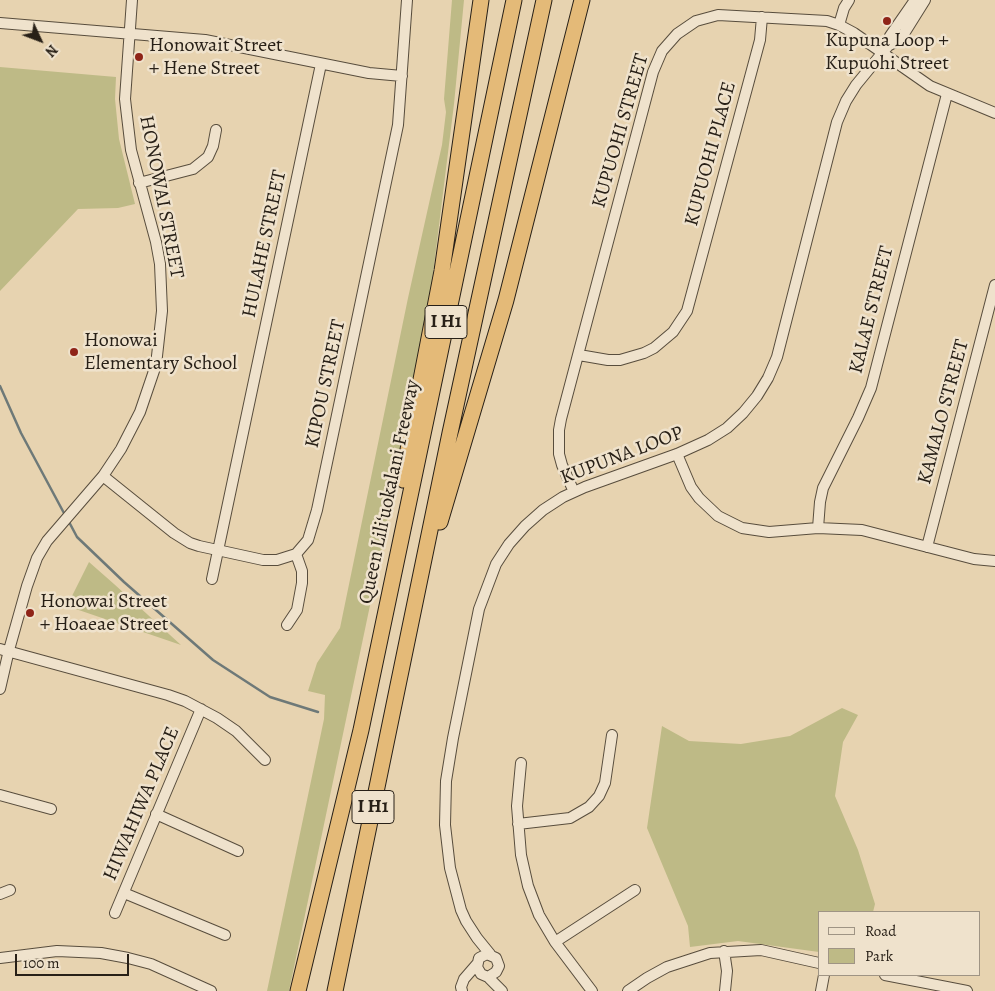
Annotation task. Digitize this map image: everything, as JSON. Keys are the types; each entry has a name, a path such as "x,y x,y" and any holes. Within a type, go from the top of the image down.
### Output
{"highway":[{"path":"471,61 475,0"},
{"path":"378,645 412,426 442,271 481,0"},
{"name":"Queen Liliʻuokalani Freeway","path":"298,991 361,730 514,0"},
{"name":"I H1","path":"335,991 410,622 544,0"},
{"path":"410,622 506,300 582,0"}],"street":[{"name":"HONOWAI STREET","path":"0,689 4,649 31,572 47,541 103,476 121,449 140,412 152,381 160,344 162,311 160,264 156,242 131,150 127,124 126,82 132,0"},
{"name":"KIPOU STREET","path":"296,554 308,540 317,510 398,125 406,0"},
{"path":"839,25 844,8 849,0"},
{"name":"KUPUNA LOOP","path":"885,49 890,36 915,0"},
{"name":"KUPUNA LOOP","path":"484,969 499,964 496,958 490,954 477,938 466,921 455,891 445,825 446,781 479,609 496,564 509,544 543,510 574,492 677,454 708,440 726,428 748,408 768,378 777,357 837,122 846,101 856,85 885,49 897,41 905,32 925,0"},
{"name":"KUPUOHI STREET","path":"574,492 562,465 558,442 561,419 653,72 659,56 677,34 706,17 718,15 817,20 839,25 885,49 915,77 947,94 995,114"},
{"name":"KUPUOHI PLACE","path":"579,354 608,360 620,360 644,353 654,348 673,332 684,316 691,300 760,40 762,17"},
{"path":"0,23 214,41 320,64 369,73 402,76"},
{"name":"HULAHE STREET","path":"212,579 320,64"},
{"name":"KALAE STREET","path":"818,528 823,488 861,411 870,388 947,94"},
{"path":"140,183 194,169 208,157 216,130"},
{"name":"KAMALO STREET","path":"927,547 995,285"},
{"path":"677,454 691,487 698,498 713,512 742,528 769,532 818,528 862,530 974,559 995,561"},
{"path":"103,476 180,538 199,546 263,560 277,560 296,554 302,571 302,583 297,610 287,625"},
{"path":"4,649 168,695 201,709 236,731 265,760"},
{"name":"HIWAHIWA PLACE","path":"115,913 201,709"},
{"path":"518,824 570,818 589,807 605,783 612,735"},
{"path":"521,763 516,806 521,855 528,886 540,915 555,942 592,991"},
{"path":"0,796 51,810"},
{"path":"156,814 238,851"},
{"path":"555,942 635,890"},
{"path":"124,893 225,935"},
{"name":"KUPUNA LOOP","path":"466,921 466,926 484,969 504,991"},
{"path":"628,991 667,967 710,952 761,950 818,963"},
{"path":"0,958 56,951 101,953 151,964 211,991"},
{"path":"724,951 727,971 726,991"},
{"path":"462,991 461,987 464,980 484,969 484,954 490,954"},
{"path":"821,991 824,976"},
{"path":"888,976 920,986 967,991"}],"green space":[{"path":"452,0 464,0 454,104 432,282 381,553 289,991 267,991 324,719 325,695 308,691 317,663 340,628 408,298 442,145 446,112 444,99"},
{"path":"0,67 116,77 115,99 119,139 135,204 118,208 78,209 0,291"},
{"path":"89,562 114,584 181,645 67,606"},
{"path":"842,708 858,715 843,742 835,796 858,850 875,904 873,911 818,911 818,952 738,941 690,947 688,926 647,828 662,726 689,741 741,744 790,736"}],"waterway":[{"path":"0,386 21,433 65,515"},
{"path":"68,520 77,537 124,582 213,660 270,697 318,712"}],"place":[{"name":"Kupuna Loop + Kupuohi Street","path":"887,21"},
{"name":"Honowait Street + Hene Street","path":"139,57"},
{"name":"Honowai Elementary School","path":"74,352"},
{"name":"Honowai Street + Hoaeae Street","path":"30,613"}]}
